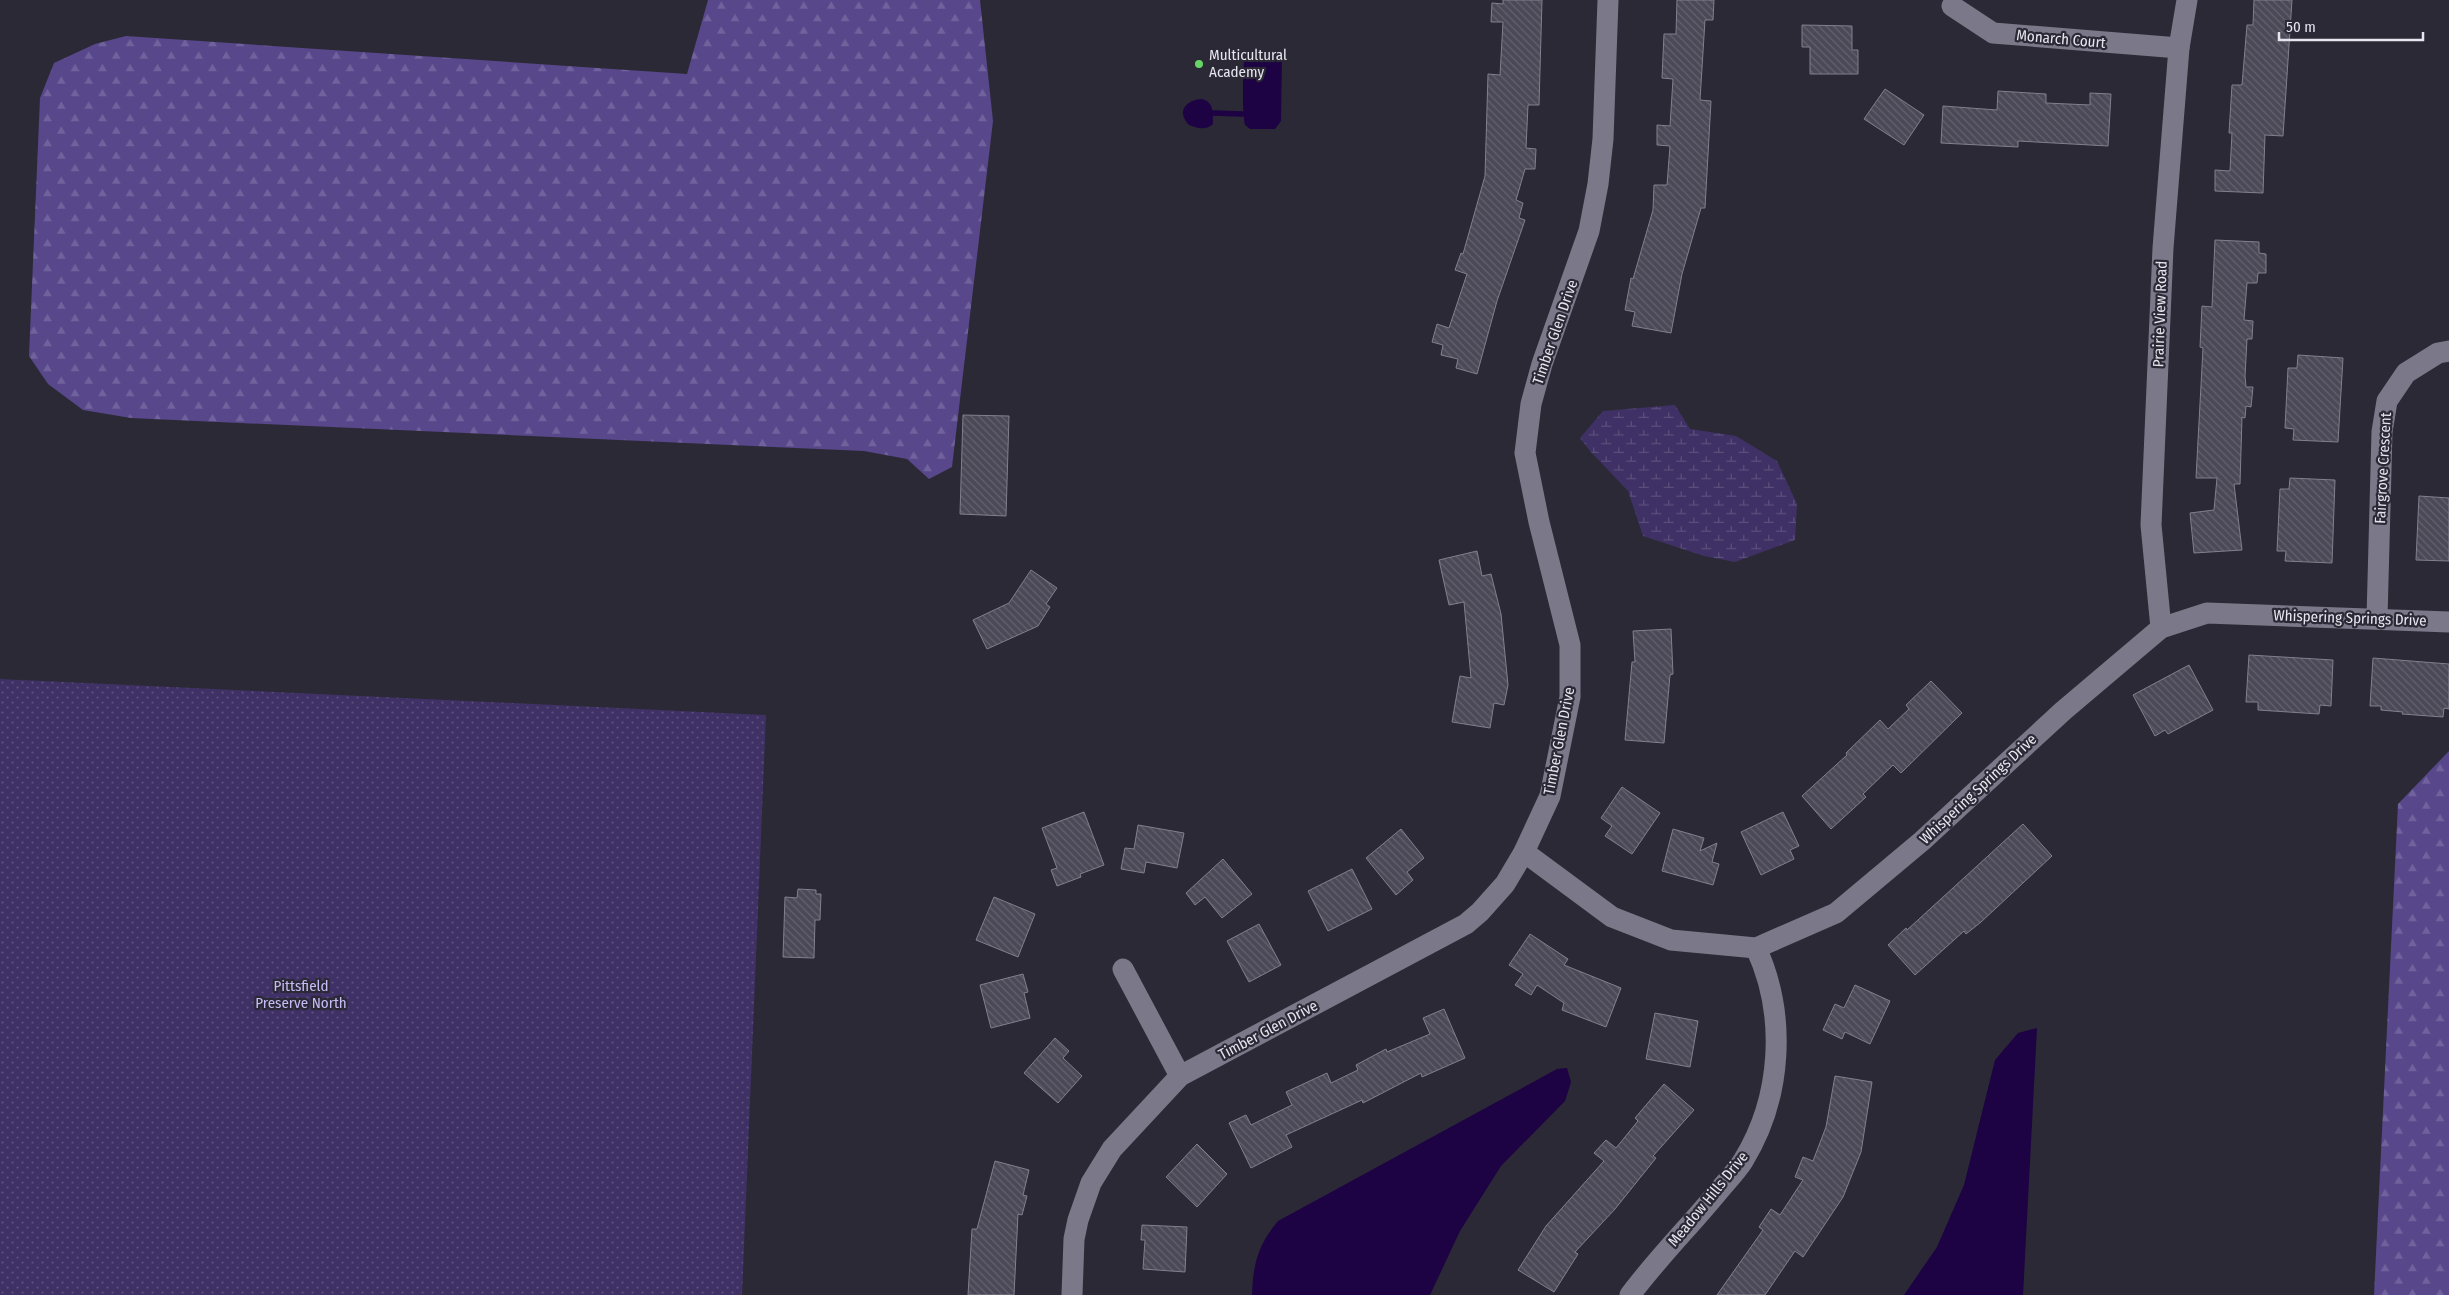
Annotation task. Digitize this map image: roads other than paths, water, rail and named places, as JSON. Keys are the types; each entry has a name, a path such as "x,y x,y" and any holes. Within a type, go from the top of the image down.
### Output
{"street":[{"name":"Timber Glen Drive","path":"1072,1295 1074,1239 1081,1210 1091,1183 1112,1149 1180,1076 1466,924 1493,898 1524,852 1550,796 1570,697 1570,645 1539,522 1525,453 1531,404 1542,364 1589,231 1598,184 1603,139 1608,0"},
{"name":"Prairie View Road","path":"2161,628 2151,525 2163,248 2180,48 2187,0"},
{"name":"Monarch Court","path":"1952,6 1993,33 2180,48"},
{"name":"Fairgrove Crescent","path":"2376,618 2382,432 2387,401 2406,373 2438,353 2449,352"},
{"name":"Whispering Springs Drive","path":"1524,852 1612,917 1671,940 1756,948 1836,913 1922,841 2063,710 2161,628 2207,613 2449,622"},
{"name":"Meadow Hills Drive","path":"1630,1295 1649,1270 1691,1225 1742,1162 1762,1122 1773,1079 1776,1035 1772,991 1766,969 1756,948"},
{"path":"1123,969 1180,1076"}],"waterway":[{"path":"1213,113 1242,114"}],"place":[{"name":"Multicultural Academy","path":"1199,64"}],"park label":[{"name":"Pittsfield Preserve North","path":"301,994"}]}
